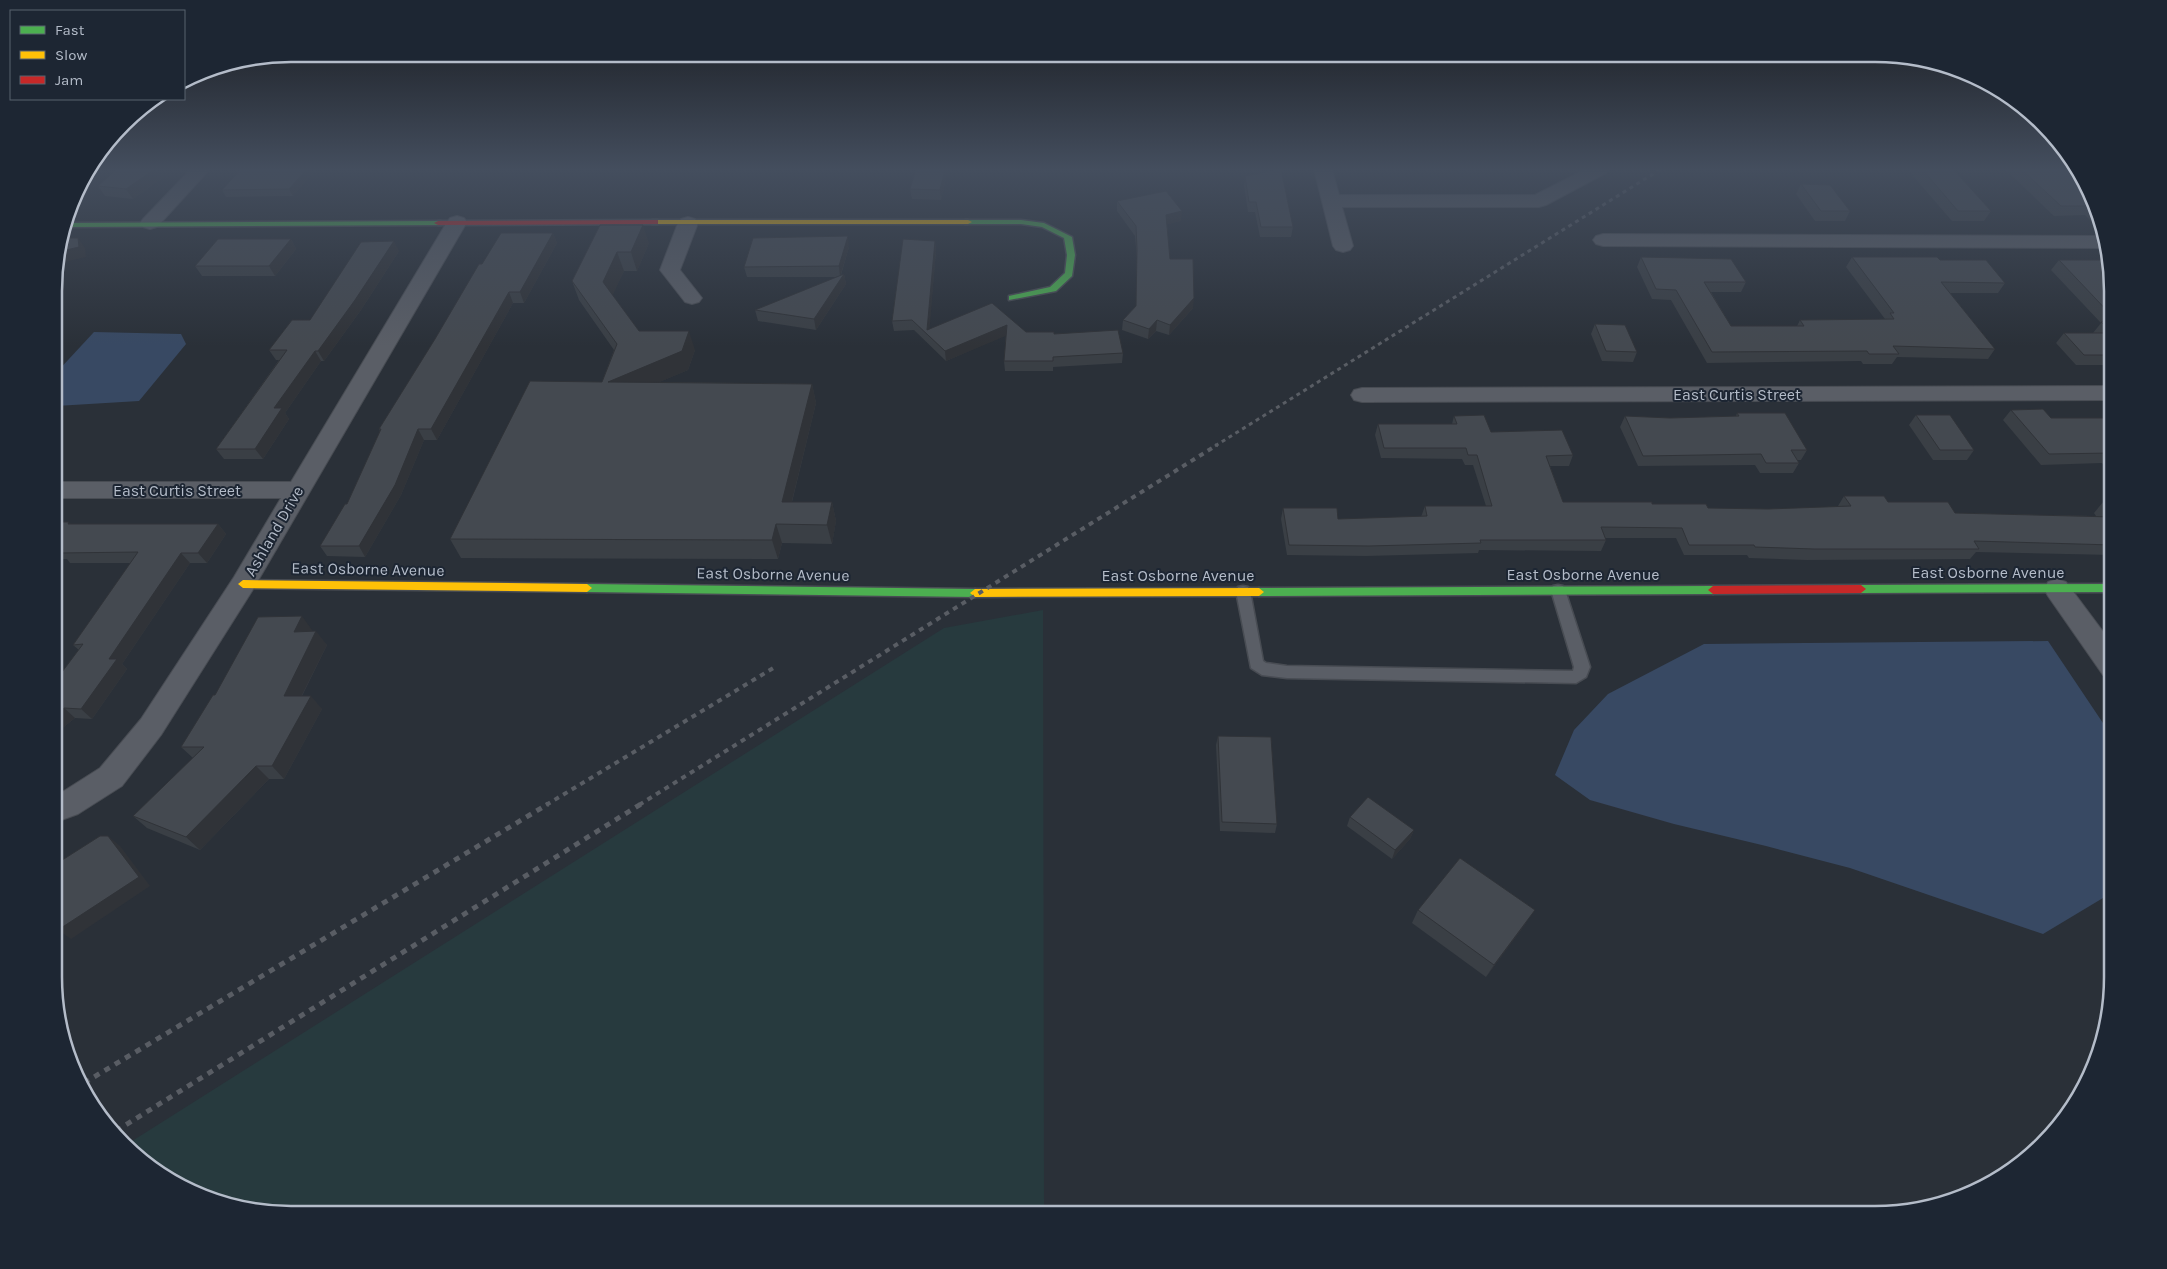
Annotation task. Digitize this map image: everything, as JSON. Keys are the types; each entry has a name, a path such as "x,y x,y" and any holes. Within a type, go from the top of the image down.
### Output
{"street":[{"name":"Ashland Drive","path":"62,807 112,777 151,728 243,584 452,228"},
{"path":"686,228 670,270 692,298"},
{"path":"1012,298 1053,289 1070,274 1071,255 1068,237 1050,228"},
{"path":"1339,228 1343,246"},
{"path":"1604,240 2099,242"},
{"name":"East Curtis Street","path":"1362,395 2104,393"},
{"name":"East Curtis Street","path":"62,490 297,490"},
{"name":"East Osborne Avenue","path":"243,584 982,593 2104,588"},
{"path":"2057,588 2104,654"}],"lane":[{"path":"1243,591 1256,664 1262,669 1270,671 1576,676 1581,673 1582,667 1558,590"}],"green space":[{"path":"1043,610 1044,1206 261,1205 232,1199 190,1183 164,1168 140,1150 132,1141 944,628"}],"water":[{"path":"94,332 181,334 186,344 139,401 62,406 62,367"},
{"path":"2048,641 2104,725 2104,897 2043,934 1850,868 1674,824 1590,800 1555,775 1574,730 1608,694 1704,644"}],"building":[{"path":"598,228 642,228 631,252 617,252 603,282 639,331 689,331 682,351 608,382 812,384 782,502 832,502 827,525 776,524 772,540 450,539 530,381 602,382 617,344 572,281"},
{"path":"1136,228 1167,228 1170,259 1193,259 1194,298 1170,325 1157,320 1149,329 1123,320 1136,306"},
{"path":"501,233 553,233 520,292 509,292 431,429 418,429 395,485 359,546 320,546 345,504 347,504 381,429 379,429 479,264 482,264"},
{"path":"848,236 839,266 744,267 753,238"},
{"path":"69,238 78,238 79,247 66,250"},
{"path":"218,239 291,239 269,266 195,266"},
{"path":"903,239 935,241 927,330 992,303 1026,332 1054,332 1054,334 1118,330 1123,353 1053,357 1053,361 1004,361 1007,325 945,351 912,320 892,321"},
{"path":"394,241 355,300 274,408 282,408 255,449 216,449 287,350 269,350 292,320 310,320 361,242"},
{"path":"1641,257 1731,259 1746,282 1704,282 1731,326 1804,326 1800,320 1894,319 1890,313 1894,313 1852,257 1937,257 1940,260 1986,260 2005,283 1941,282 1995,349 1893,346 1899,354 1869,354 1867,351 1712,352 1676,290 1656,289"},
{"path":"2059,260 2103,260 2104,308"},
{"path":"844,274 814,319 755,310"},
{"path":"1595,324 1625,325 1637,352 1606,351"},
{"path":"2064,333 2104,333 2104,355 2084,355"},
{"path":"2043,409 2051,418 2104,418 2104,453 2049,454 2011,410"},
{"path":"1737,413 1785,413 1807,450 1791,450 1799,463 1766,463 1761,454 1643,456 1625,416 1670,418 1739,416"},
{"path":"1484,415 1491,432 1562,430 1573,455 1546,456 1563,502 1652,502 1652,504 1706,504 1708,508 1768,509 1851,506 1844,496 1884,496 1888,502 1948,502 1955,513 2104,517 2104,545 1974,541 1979,549 1814,549 1755,547 1754,545 1689,545 1682,528 1601,527 1606,540 1480,540 1481,543 1369,546 1289,545 1283,508 1337,508 1338,519 1427,516 1425,506 1492,506 1477,455 1468,455 1466,448 1384,448 1378,424 1457,424 1454,416"},
{"path":"1916,415 1950,415 1974,450 1940,450"},
{"path":"62,522 69,522 68,524 218,524 198,553 181,553 109,659 117,659 81,709 64,708 62,710 62,672 83,644 73,645 138,552 62,553"},
{"path":"302,616 294,632 316,631 284,696 311,696 272,766 256,766 186,837 133,816 204,747 181,747 213,695 215,695 258,617"},
{"path":"1218,736 1271,737 1277,824 1222,822"},
{"path":"1368,797 1414,830 1395,850 1350,817"},
{"path":"100,836 108,836 139,877 62,927 62,860"},
{"path":"1460,858 1535,910 1494,965 1418,910"}],"railway":[{"path":"1215,446 1566,228"},
{"path":"639,805 1217,445"},
{"path":"546,805 775,667"},
{"path":"87,1081 548,804"},
{"path":"119,1129 641,804"}],"traffic: fast":[{"path":"1012,298 1053,289 1069,274 1071,255 1068,237 1050,228"},
{"path":"587,588 975,593"},
{"path":"1861,589 2104,588"},
{"path":"1259,592 1713,590"}],"traffic: slow":[{"path":"243,584 587,588"},
{"path":"975,593 1259,592"}],"traffic: jam":[{"path":"1713,590 1861,589"}]}
